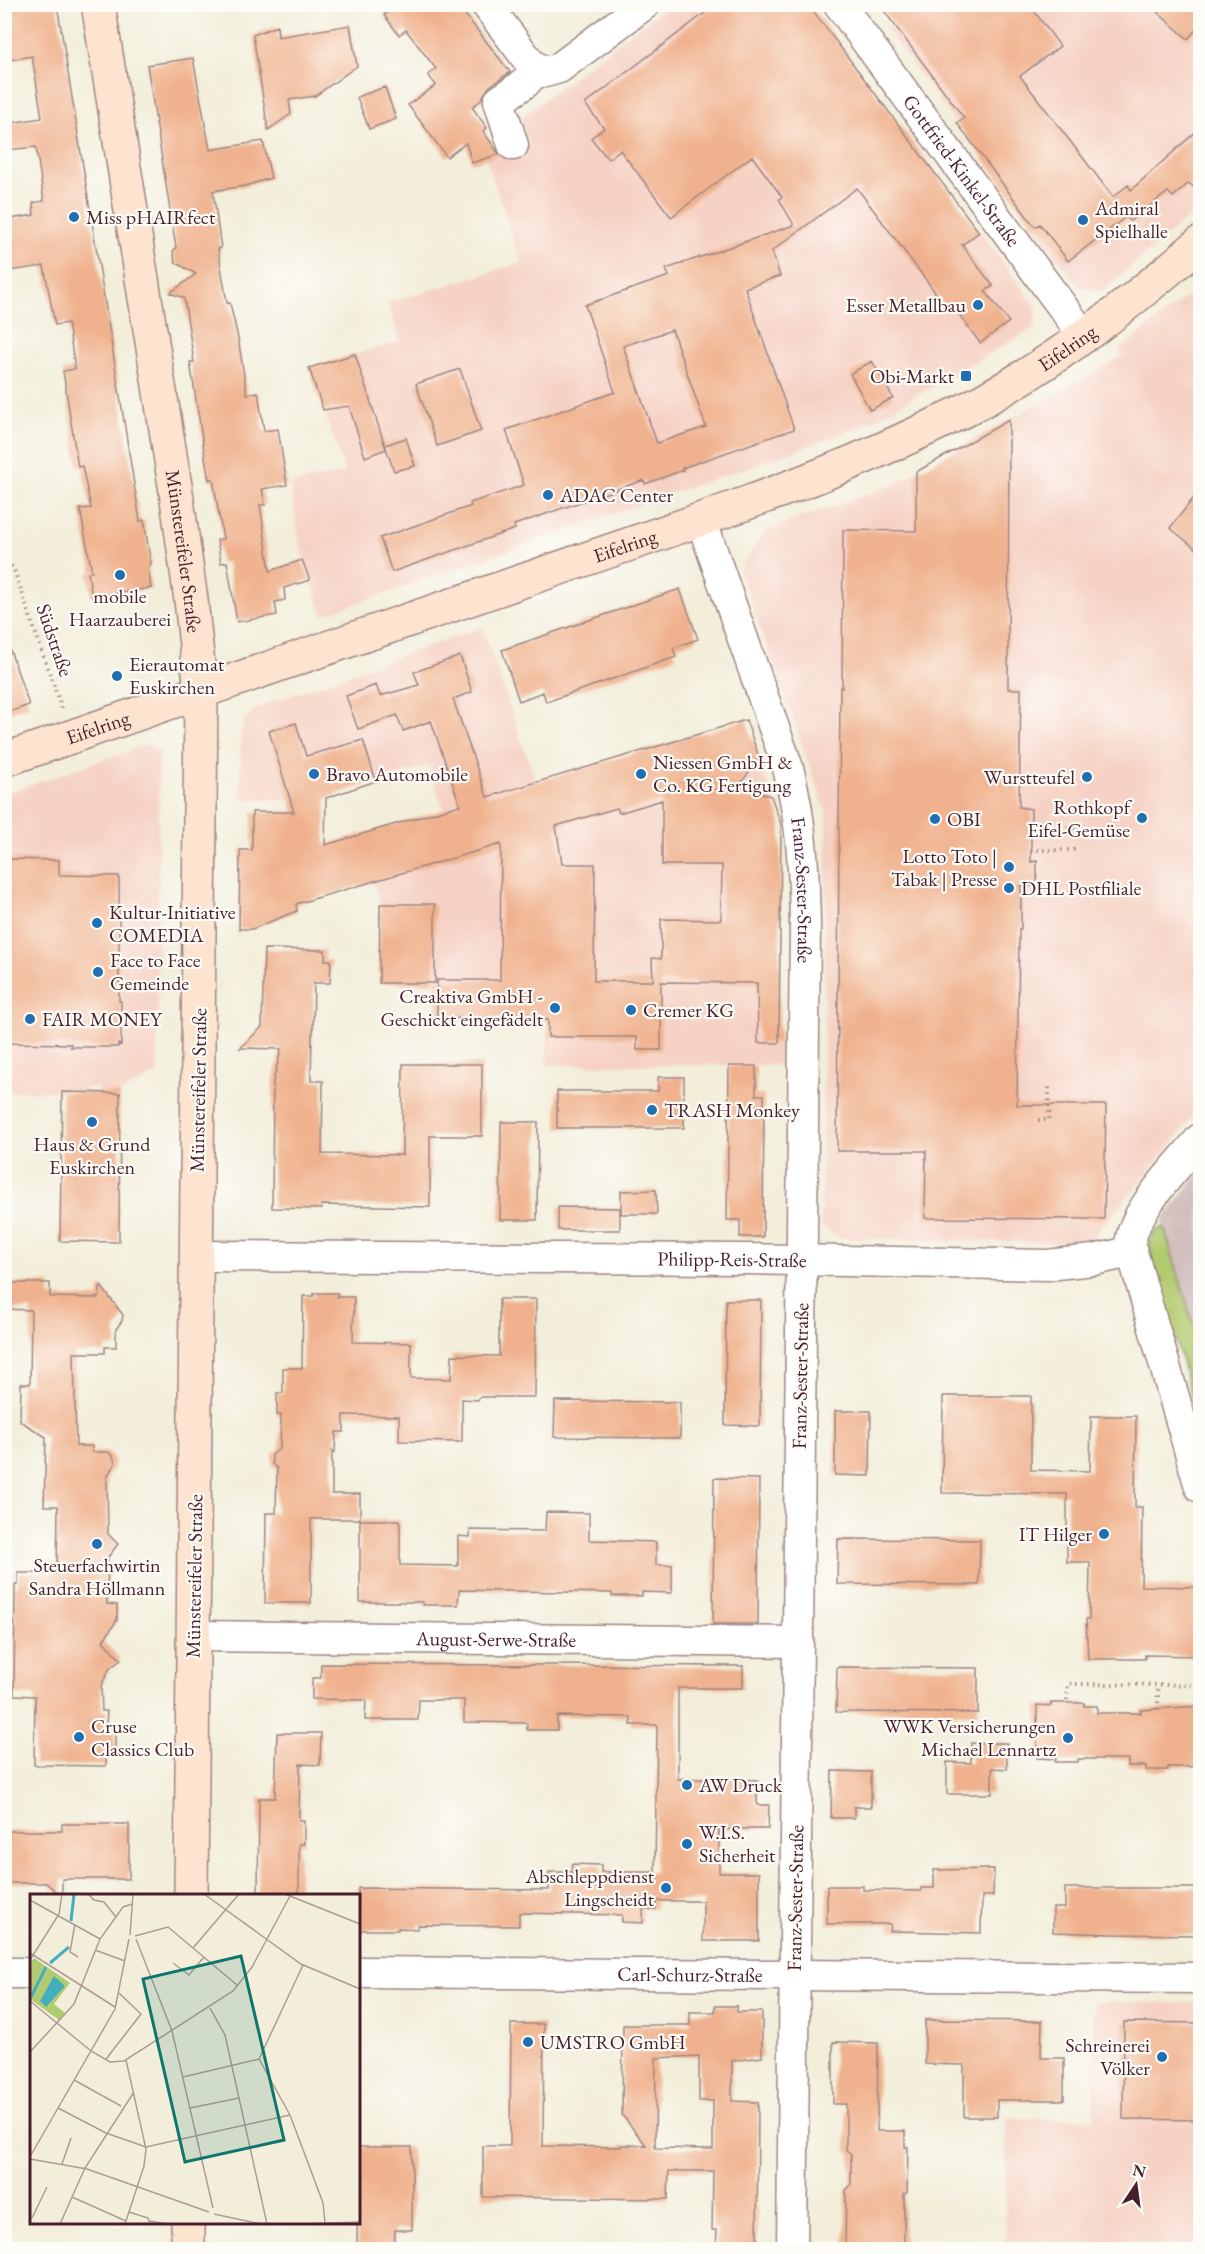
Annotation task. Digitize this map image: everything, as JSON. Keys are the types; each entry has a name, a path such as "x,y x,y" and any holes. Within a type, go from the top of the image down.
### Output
{"street":[{"name":"Münstereifeler Straße","path":"98,4 176,492 201,691 191,1894"},
{"path":"486,4 531,64 545,72 559,68 645,4"},
{"name":"Gottfried-Kinkel-Straße","path":"839,4 1084,336"},
{"path":"513,145 499,102 525,83 538,69"},
{"name":"Eifelring","path":"4,760 701,519 830,472 925,430 984,400 1084,336 1123,308 1200,243"},
{"name":"Franz-Sester-Straße","path":"701,519 788,768 800,820 805,925 792,2250"},
{"path":"1200,1139 1147,1205 1138,1219 1131,1238 1131,1252 1200,1488"},
{"name":"Philipp-Reis-Straße","path":"196,1256 801,1260 1047,1265 1093,1260 1131,1252"},
{"name":"August-Serwe-Straße","path":"193,1636 798,1642"},
{"name":"Carl-Schurz-Straße","path":"360,1972 1200,1978"},
{"path":"4,1973 30,1973"},
{"path":"188,2224 188,2250"}],"path":[{"name":"Südstraße","path":"4,556 14,570 71,736"},
{"path":"1031,829 1082,828"},
{"path":"1031,850 1077,850"},
{"path":"1038,1120 1049,1120 1049,1083"},
{"path":"1067,1701 1068,1684 1200,1685"},
{"path":"1158,1685 1158,1709"}],"shaded area":[{"path":"667,5 811,5 1037,308 1034,328 860,428 323,615 301,551 290,484 345,473 309,368 400,341 388,303 521,263 486,158 530,145 520,118"},
{"path":"922,5 1200,5 1200,207 1103,291 1080,288 887,31"},
{"path":"1200,286 1200,1109 1092,1238 1078,1243 839,1238 821,1226 827,814 739,570 766,530 892,486 1123,356 1119,350"},
{"path":"482,627 536,782 746,720 781,822 780,1065 547,1065 547,1020 436,1020 435,905 380,904 373,882 346,889 331,843 444,810 429,766 317,799 240,800 241,733 245,719 253,711 266,704"},
{"path":"148,744 159,752 157,1074 120,1093 98,1092 97,1088 85,1088 85,1092 5,1091 4,794"},
{"path":"1200,1172 1200,1348 1162,1220"},
{"path":"1094,2002 1200,2003 1200,2249 1005,2250 1006,2118 1094,2119"}],"green space":[{"path":"1164,1227 1200,1348 1200,1426 1149,1245 1154,1233"}],"building":[{"path":"4,4 57,4 140,521 144,520 151,564 148,568 151,588 92,597 88,573 92,572 80,509 91,508 82,466 78,467 63,371 75,369 68,323 55,325 44,266 9,271 4,258 4,220 34,215 33,203 44,201 36,147 7,150 4,124 42,118 32,56 4,61"},
{"path":"398,4 457,4 510,72 489,87 480,101 472,107 487,128 483,131 499,154 472,163 466,143 447,157 408,105 436,85 428,75 436,69 406,30 399,35 384,15"},
{"path":"717,4 808,4 979,232 962,245 993,286 985,291 1009,322 980,343 952,305 947,308 857,188 772,251 780,276 745,288 794,429 682,468 683,470 645,484 644,480 514,525 515,529 392,572 380,538 524,485 506,430 615,392 585,305 669,276 666,269 794,225 779,199 782,197 752,156 671,217 620,150 608,159 591,138 604,128 585,104","holes":["672,330 706,427 657,443 623,346"]},
{"path":"879,4 1029,4 1060,46 1020,76 1113,197 1128,185 1131,190 1200,128 1200,193 1189,183 1173,197 1168,192 1130,221 1126,217 1068,261 1040,224 1035,227 957,123 964,118"},
{"path":"1148,4 1200,4 1200,25 1188,39"},
{"path":"350,25 357,66 315,96 289,100 291,114 268,130 253,35 277,26 278,37"},
{"path":"193,58 210,150 263,141 271,178 245,186 213,191 221,248 218,249 227,303 230,303 238,338 247,394 258,392 264,431 278,429 287,485 262,489 265,505 260,505 270,571 302,560 310,580 284,588 285,600 275,602 277,615 237,622 227,562 221,563 217,540 223,539 213,479 209,480 207,469 190,362 194,362 184,298 170,293 196,274 175,262 173,251 176,248 147,65"},
{"path":"385,87 396,119 369,129 357,97"},
{"path":"355,354 386,449 365,457 349,406 323,410 309,368"},
{"path":"872,361 893,398 870,410 850,374"},
{"path":"460,369 481,431 437,446 416,384"},
{"name":"OBI","path":"1009,420 1008,689 1021,689 1019,807 1031,809 1031,862 1037,861 1037,886 1021,886 1017,1105 1106,1105 1104,1219 925,1218 926,1151 837,1151 843,530 916,531 916,472"},
{"path":"406,438 415,466 394,471 385,445"},
{"path":"1200,490 1200,552 1170,528"},
{"path":"680,589 698,639 673,648 676,657 546,702 543,692 519,701 502,650"},
{"path":"4,644 8,644 29,705 4,714"},
{"path":"460,656 472,692 453,699 487,797 746,720 758,754 757,761 738,787 771,796 781,824 779,1043 758,1043 757,983 661,982 661,1050 637,1050 637,1037 548,1037 548,1020 437,1018 437,980 500,980 501,844 296,904 297,911 252,929 239,929 240,850 252,850 252,812 294,812 269,731 296,723 306,756 363,740 376,781 326,798 325,845 460,805 431,721 403,731 397,715 358,729 346,696 376,685 380,696 419,685 414,672","holes":["662,800 662,865 722,865 721,920 661,919 661,959 652,958 653,981 594,981 595,864 562,864 556,826 617,808 619,813"]},
{"path":"4,859 59,860 59,875 119,876 121,1045 118,1044 118,1047 4,1043"},
{"path":"380,904 435,904 435,983 379,983"},
{"path":"264,949 325,950 325,960 331,960 330,983 314,983 311,1081 323,1081 322,1154 402,1155 403,1064 482,1064 482,1136 430,1136 430,1207 321,1205 322,1209 272,1208 273,1082 281,1049 240,1048 262,1027"},
{"path":"729,1066 756,1066 756,1095 764,1095 763,1237 740,1237 740,1220 727,1220"},
{"path":"658,1077 684,1077 684,1128 557,1128 557,1091 658,1091"},
{"path":"62,1092 120,1093 119,1242 60,1241"},
{"path":"501,1122 538,1122 537,1220 500,1220"},
{"path":"656,1190 657,1214 621,1214 621,1191"},
{"path":"558,1207 620,1208 620,1230 558,1230"},
{"path":"4,1283 50,1283 50,1297 98,1298 101,1286 123,1315 116,1329 116,1347 105,1347 105,1353 74,1353 76,1446 92,1446 92,1452 108,1452 113,1456 115,1463 107,1477 108,1534 118,1544 108,1557 107,1604 117,1605 117,1620 103,1641 121,1660 110,1668 101,1686 102,1711 107,1711 106,1726 115,1726 115,1752 106,1751 106,1766 34,1765 35,1696 14,1695 15,1585 18,1585 18,1573 57,1573 58,1506 44,1506 46,1437 20,1421 21,1384 30,1384 31,1310 4,1309"},
{"path":"314,1293 337,1293 337,1297 354,1297 353,1342 411,1343 411,1378 451,1379 452,1355 499,1356 499,1299 536,1299 535,1397 462,1399 462,1442 399,1441 399,1416 344,1415 344,1432 336,1432 335,1452 332,1451 332,1494 360,1494 360,1519 311,1519 311,1603 265,1603 266,1513 276,1513 277,1468 272,1464 272,1455 280,1448 281,1415 277,1415 277,1393 283,1393 283,1368 302,1368 303,1296 314,1296"},
{"path":"726,1300 761,1300 760,1426 725,1425"},
{"path":"943,1396 1031,1396 1031,1470 1090,1471 1091,1416 1136,1416 1135,1507 1142,1507 1141,1586 1200,1587 1200,1656 1145,1655 1145,1659 1088,1659 1086,1619 1089,1619 1090,1562 1067,1562 1067,1494 942,1493"},
{"path":"555,1401 680,1402 680,1438 554,1437"},
{"path":"835,1411 871,1411 870,1476 835,1475"},
{"path":"714,1478 759,1479 758,1624 713,1624"},
{"path":"546,1512 589,1513 589,1540 656,1542 656,1565 672,1565 672,1593 642,1592 642,1596 612,1596 612,1593 459,1590 458,1605 423,1605 423,1602 360,1602 360,1520 400,1520 400,1565 458,1566 458,1536 470,1537 470,1530 545,1531"},
{"path":"838,1539 980,1540 979,1585 837,1584"},
{"path":"321,1664 743,1666 743,1688 678,1688 678,1779 757,1780 757,1805 769,1805 768,1829 719,1829 719,1873 759,1873 759,1941 703,1941 703,1901 656,1901 656,1909 643,1909 643,1923 622,1922 622,1915 519,1913 519,1926 418,1925 418,1929 360,1930 358,1888 549,1890 549,1872 572,1872 572,1864 601,1865 601,1872 655,1872 657,1725 631,1725 631,1717 557,1716 557,1730 527,1730 527,1723 464,1722 464,1700 419,1700 418,1720 365,1720 366,1700 312,1699 312,1678 321,1678"},
{"path":"837,1667 978,1668 978,1713 836,1712"},
{"path":"1051,1703 1084,1703 1084,1706 1097,1706 1097,1713 1141,1713 1141,1710 1200,1706 1200,1767 1146,1770 1146,1766 1128,1766 1128,1759 1078,1759 1078,1762 1055,1762 1056,1759 1037,1758 1037,1705 1051,1706"},
{"path":"277,1733 321,1733 320,1765 300,1764 299,1820 304,1820 304,1844 299,1844 299,1894 258,1894 259,1798 275,1798"},
{"path":"971,1743 1007,1743 1007,1769 992,1768 992,1794 947,1794 947,1762 971,1763"},
{"path":"832,1771 871,1772 871,1807 854,1807 854,1818 831,1818"},
{"path":"62,1824 129,1824 129,1879 62,1879 62,1894 46,1883 4,1883 4,1831 62,1831"},
{"path":"994,1869 993,1896 982,1896 981,1933 890,1931 891,1924 827,1924 827,1886 863,1886 863,1890 921,1891 921,1888 934,1888 934,1870"},
{"path":"1065,1888 1199,1888 1200,1933 1199,1935 1053,1932 1053,1908 1065,1908"},
{"path":"715,2006 737,2006 737,2012 762,2012 762,2057 732,2061 732,2101 758,2102 757,2250 716,2250 717,2230 712,2230 713,2171 669,2171 668,2199 483,2197 483,2146 510,2146 511,2024 544,2024 543,2146 621,2147 621,2145 646,2145 622,2115 623,2025 690,2025 690,2012 715,2012","holes":["699,2056 699,2101 713,2101 713,2149 655,2148 656,2058"]},
{"path":"925,2020 1042,2021 1041,2058 1064,2058 1064,2100 997,2100 997,2117 964,2117 964,2065 925,2064"},
{"name":"Schreinerei Völker","path":"1124,2022 1200,2023 1200,2120 1123,2119"},
{"path":"833,2042 878,2043 877,2131 905,2131 905,2147 908,2147 907,2193 904,2194 904,2250 845,2250 846,2190 851,2185 851,2154 846,2150 846,2104 833,2104"},
{"path":"360,2147 412,2147 412,2230 395,2230 394,2250 357,2250 357,2224 360,2224"}],"place":[{"name":"Miss pHAIRfect","path":"74,217"},
{"name":"Admiral Spielhalle","path":"1083,220"},
{"name":"Esser Metallbau","path":"978,305"},
{"name":"Obi-Markt","path":"966,376"},
{"name":"ADAC Center","path":"548,495"},
{"name":"mobile Haarzauberei","path":"120,575"},
{"name":"Eierautomat Euskirchen","path":"117,676"},
{"name":"Bravo Automobile","path":"314,774"},
{"name":"Niessen GmbH & Co. KG Fertigung","path":"641,774"},
{"name":"Wurstteufel","path":"1087,777"},
{"name":"Rothkopf Eifel-Gemüse","path":"1142,818"},
{"name":"OBI","path":"935,819"},
{"name":"Lotto Toto | Tabak | Presse","path":"1009,867"},
{"name":"DHL Postfiliale","path":"1009,888"},
{"name":"Kultur-Initiative COMEDIA","path":"97,923"},
{"name":"Face to Face Gemeinde","path":"98,972"},
{"name":"Creaktiva GmbH - Geschickt eingefädelt","path":"555,1008"},
{"name":"Cremer KG","path":"631,1010"},
{"name":"FAIR MONEY","path":"30,1019"},
{"name":"TRASH Monkey","path":"652,1110"},
{"name":"Haus & Grund Euskirchen","path":"92,1122"},
{"name":"IT Hilger","path":"1104,1534"},
{"name":"Steuerfachwirtin Sandra Höllmann","path":"97,1544"},
{"name":"Cruse Classics Club","path":"79,1737"},
{"name":"WWK Versicherungen Michael Lennartz","path":"1068,1738"},
{"name":"AW Druck","path":"687,1785"},
{"name":"W.I.S. Sicherheit","path":"687,1844"},
{"name":"Abschleppdienst Lingscheidt","path":"666,1888"},
{"name":"UMSTRO GmbH","path":"528,2042"},
{"name":"Schreinerei Völker","path":"1162,2057"}]}
